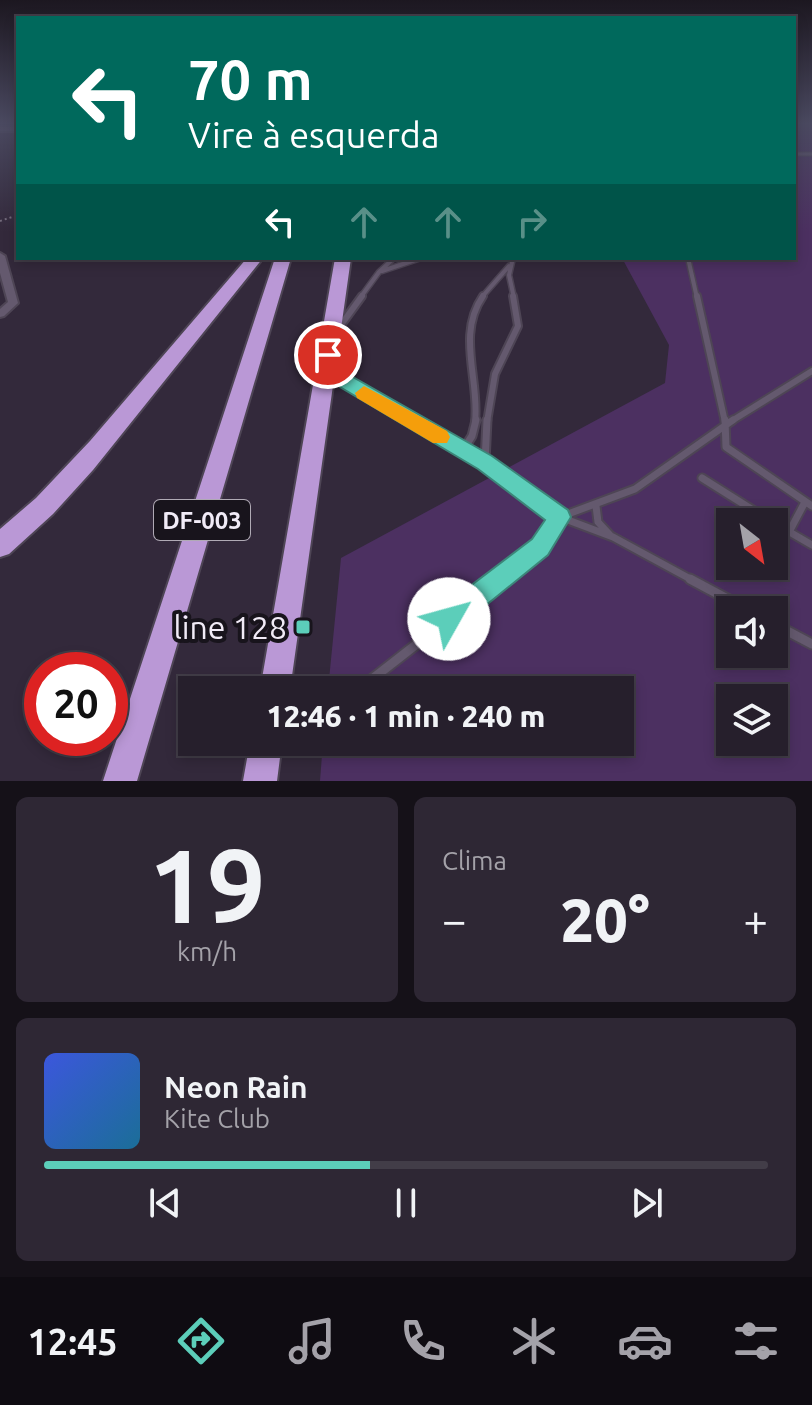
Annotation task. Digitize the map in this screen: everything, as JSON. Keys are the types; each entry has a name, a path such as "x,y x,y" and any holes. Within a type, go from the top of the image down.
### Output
{"highway":[{"path":"0,545 29,523 77,472 165,372 253,260"},
{"name":"DF-003","path":"120,781 282,260"},
{"path":"277,676 343,260"}],"street":[{"path":"0,259 13,303 3,313"}],"lane":[{"path":"392,260 379,272 328,348 347,382 485,462 560,517 613,537 722,596"},
{"path":"379,272 415,260"},
{"path":"463,450 476,431 471,319 482,298 512,260"},
{"path":"688,260 726,425 726,447 808,504 789,532 812,545"},
{"path":"485,462 498,358 518,326 509,266"},
{"path":"376,676 540,547 560,517 635,489 726,425 812,371"},
{"path":"702,478 750,508"},
{"path":"596,506 598,522 613,537"},
{"path":"788,631 812,644"}],"shaded area":[{"path":"796,159 812,159 812,781 320,781 322,756 634,756 634,676 329,676 341,558 665,383 669,345 623,260 796,260"}],"slow traffic":[{"path":"364,393 440,437"}],"place":[{"name":"line 128","path":"303,627"}],"route":[{"path":"328,355 347,382 378,403 485,462 560,517 540,547 449,619"}]}
